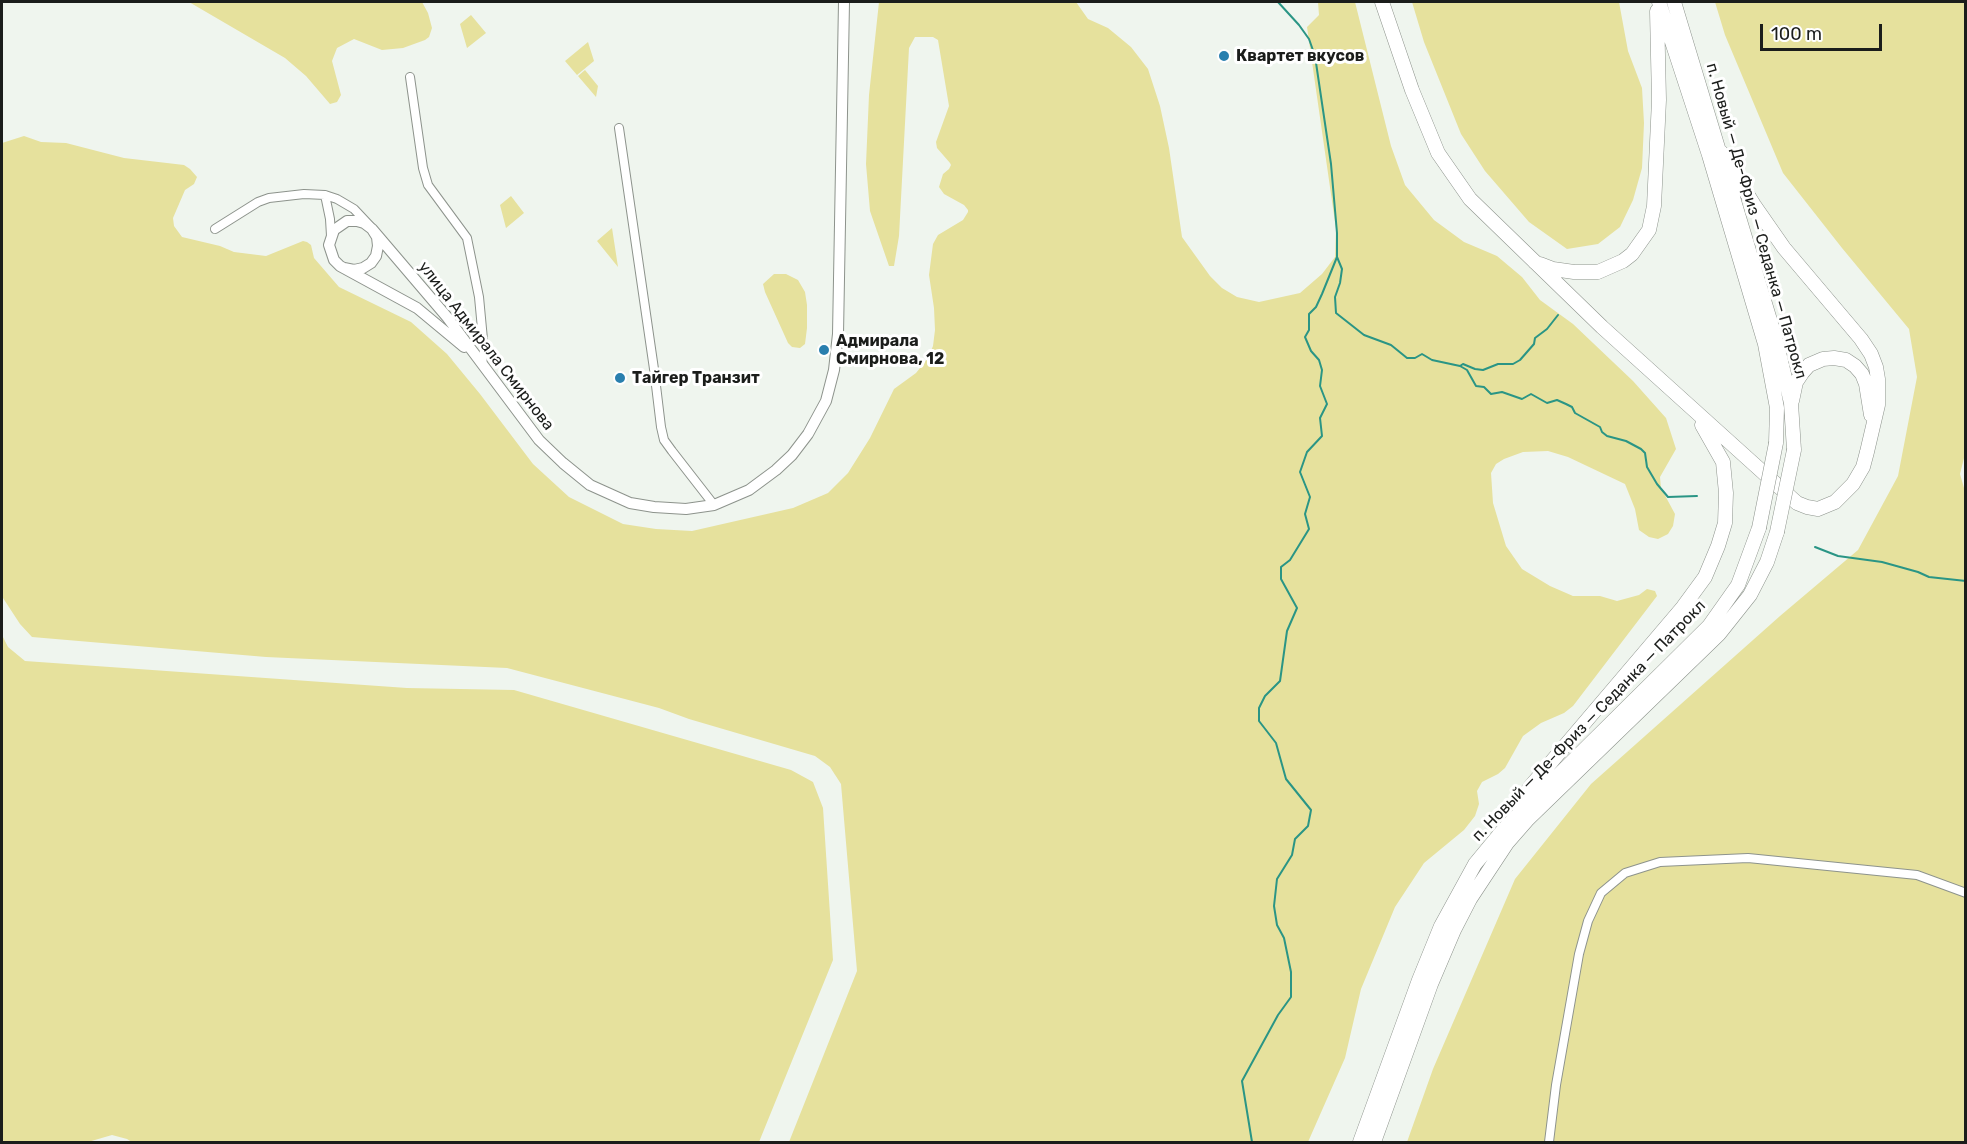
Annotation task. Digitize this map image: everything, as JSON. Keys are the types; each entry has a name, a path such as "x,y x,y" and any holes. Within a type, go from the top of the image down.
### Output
{"main road":[{"path":"1382,2 1415,98 1438,153 1470,199 1602,327 1776,485 1797,503 1818,509 1828,506 1844,495 1863,467 1878,405 1878,379 1870,354 1848,323 1784,248 1721,152"},
{"path":"1535,262 1564,271 1598,272 1623,261 1632,254 1648,230 1654,206 1659,100 1657,2"},
{"name":"п. Новый — Де-Фриз — Седанка — Патрокл","path":"1360,1143 1441,926 1475,864 1504,829 1709,626 1738,585 1759,528 1776,443 1777,408 1765,344 1709,155 1657,2"},
{"name":"п. Новый — Де-Фриз — Седанка — Патрокл","path":"1374,1143 1431,984 1454,930 1470,899 1501,852 1528,819 1719,634 1750,595 1767,562 1777,532 1794,450 1791,403 1776,340 1674,2"},
{"path":"1791,403 1796,382 1809,365 1823,359 1846,360 1862,374 1866,384 1871,410 1871,434"},
{"path":"1504,829 1530,787 1683,607 1705,577 1725,523 1726,475 1714,443 1693,410"}],"street":[{"name":"улица Адмирала Смирнова","path":"215,229 248,207 268,198 304,194 325,195 337,199 354,209 372,229 447,317 539,440 563,464 590,484 630,503 686,508 714,505 749,490 776,470 808,435 826,401 834,370 838,334 844,2"},
{"path":"410,77 423,168 428,185 466,238 479,297 484,350 482,364"},
{"path":"619,128 664,440 714,505"},
{"path":"325,195 330,219 330,255 335,262 417,308 482,364"},
{"path":"331,236 338,226 351,221 363,223 372,229 378,242 375,258 369,265 352,270 344,268"},
{"path":"1548,1143 1569,1009 1579,954 1588,921 1601,893 1625,873 1660,862 1748,858 1917,875 1965,893"}],"shaded area":[{"path":"189,2 422,2 432,28 429,37 425,40 403,48 382,50 354,39 337,48 332,61 341,95 337,102 330,104 306,76 285,58"},
{"path":"879,2 1076,2 1088,19 1108,28 1131,47 1148,69 1160,106 1169,148 1182,237 1210,276 1222,288 1237,297 1259,302 1300,293 1322,274 1335,257 1336,229 1307,27 1319,15 1318,2 1355,2 1391,146 1405,185 1434,220 1464,242 1497,256 1522,277 1540,300 1573,324 1633,381 1666,418 1676,449 1660,477 1661,488 1675,514 1673,526 1668,534 1658,539 1649,537 1639,530 1635,509 1625,484 1568,457 1548,451 1523,452 1496,464 1491,473 1493,503 1506,546 1522,569 1550,586 1573,596 1600,596 1617,601 1639,595 1647,589 1655,591 1657,596 1573,706 1564,713 1541,723 1523,736 1505,768 1482,782 1477,791 1479,804 1475,816 1464,830 1424,863 1395,907 1361,989 1345,1058 1308,1142 789,1142 857,971 841,784 830,767 815,756 659,708 507,668 266,657 32,637 20,624 3,598 2,143 24,136 41,142 66,143 124,158 184,165 197,177 194,184 185,190 173,218 174,226 182,237 220,246 234,252 266,256 303,241 307,242 311,245 314,258 339,287 411,322 447,354 533,464 569,497 623,524 692,531 793,508 828,493 848,473 870,438 894,389 916,373 928,358 933,346 935,330 929,275 933,244 938,235 963,220 968,212 964,205 944,194 939,187 943,174 951,165 937,148 936,142 949,106 938,40 933,37 915,37 909,48 899,236 894,266 889,266 870,211 866,164 869,95"},
{"path":"1412,2 1619,2 1628,51 1642,88 1644,123 1642,168 1633,200 1620,227 1598,244 1567,249 1529,222 1485,171 1461,134 1424,42"},
{"path":"1715,2 1965,2 1966,450 1960,474 1966,495 1965,1142 1407,1142 1433,1069 1515,879 1591,784 1858,550 1898,476 1917,377 1909,329 1783,173 1725,35"},
{"path":"471,15 486,33 467,48 460,24"},
{"path":"588,42 594,61 577,75 565,61"},
{"path":"585,70 598,86 596,97 578,76"},
{"path":"511,196 524,213 506,228 500,205"},
{"path":"612,228 618,267 597,241"},
{"path":"774,274 786,274 798,280 805,292 807,328 805,344 800,348 792,347 788,343 765,292 763,284"},
{"path":"2,635 8,647 25,661 407,688 514,690 791,770 813,782 823,808 833,960 759,1142 132,1142 112,1135 88,1142 2,1142"}],"waterway":[{"path":"1278,2 1309,39 1315,56 1331,164 1337,257 1342,269 1335,297 1336,313 1364,335 1391,345 1407,358 1415,358 1422,354 1432,360 1460,366 1467,370 1476,386 1484,387 1491,394 1502,392 1522,399 1531,394 1547,403 1557,400 1572,407 1575,413 1600,427 1607,436 1626,441 1641,449 1645,453 1647,467 1668,497 1697,496"},
{"path":"1252,1142 1242,1081 1278,1015 1291,997 1291,972 1284,938 1277,925 1274,906 1277,879 1292,855 1295,839 1308,826 1311,810 1286,779 1276,743 1259,721 1259,708 1265,696 1280,681 1287,631 1297,608 1281,579 1281,567 1290,560 1309,529 1305,514 1310,497 1300,472 1307,452 1322,436 1320,418 1327,404 1320,386 1322,370 1319,360 1311,351 1305,337 1309,330 1309,314 1316,307 1337,257"},
{"path":"1460,366 1463,364 1483,370 1498,364 1513,364 1520,360 1534,344 1535,338 1547,329 1558,315"},
{"path":"1815,547 1838,556 1882,562 1929,577 1966,581"}],"place":[{"name":"Квартет вкусов","path":"1224,56"},
{"name":"Адмирала Смирнова, 12","path":"824,350"},
{"name":"Тайгер Транзит","path":"620,378"}]}
